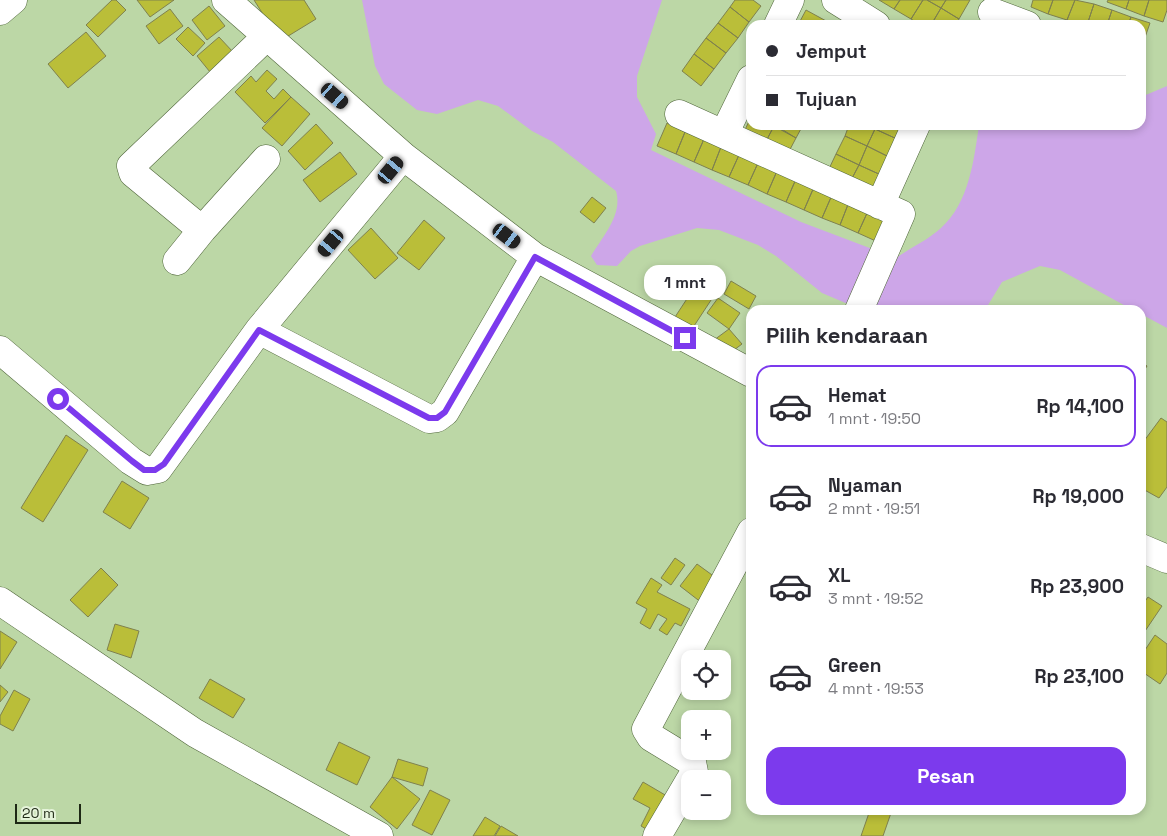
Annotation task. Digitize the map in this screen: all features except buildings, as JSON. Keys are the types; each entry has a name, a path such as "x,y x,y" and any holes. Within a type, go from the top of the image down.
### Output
{"street":[{"path":"0,11 13,0"},
{"path":"226,0 403,156 535,257 746,370"},
{"path":"780,20 790,0"},
{"path":"836,0 868,20"},
{"path":"996,8 1017,20"},
{"path":"202,230 133,173 131,166 266,37"},
{"path":"724,134 746,89"},
{"path":"679,114 901,214 862,305"},
{"path":"880,205 914,130"},
{"path":"0,350 132,461 144,470 158,469 164,464 259,330 403,156"},
{"path":"177,261 202,230 266,159"},
{"path":"259,330 429,418 437,418 445,412 535,257"},
{"path":"694,770 692,762 651,737 646,729 746,541"},
{"path":"1146,550 1167,559"},
{"path":"0,601 195,733 379,836"},
{"path":"657,836 681,795"}],"shaded area":[{"path":"362,0 662,0 637,76 637,97 656,134 651,150 801,222 896,258 941,228 958,206 969,180 978,130 1146,130 1146,95 1167,86 1167,328 1146,317 1146,305 1124,305 1060,270 1040,266 1002,282 988,305 850,305 822,293 776,256 758,245 719,230 697,228 640,246 631,251 617,266 597,265 591,256 611,225 617,208 616,191 553,142 532,131 498,106 478,100 437,114 417,110 384,84 375,66"}],"route":[{"path":"58,399 144,470 158,469 164,464 259,330 429,418 437,418 445,412 535,257 685,338"}]}
